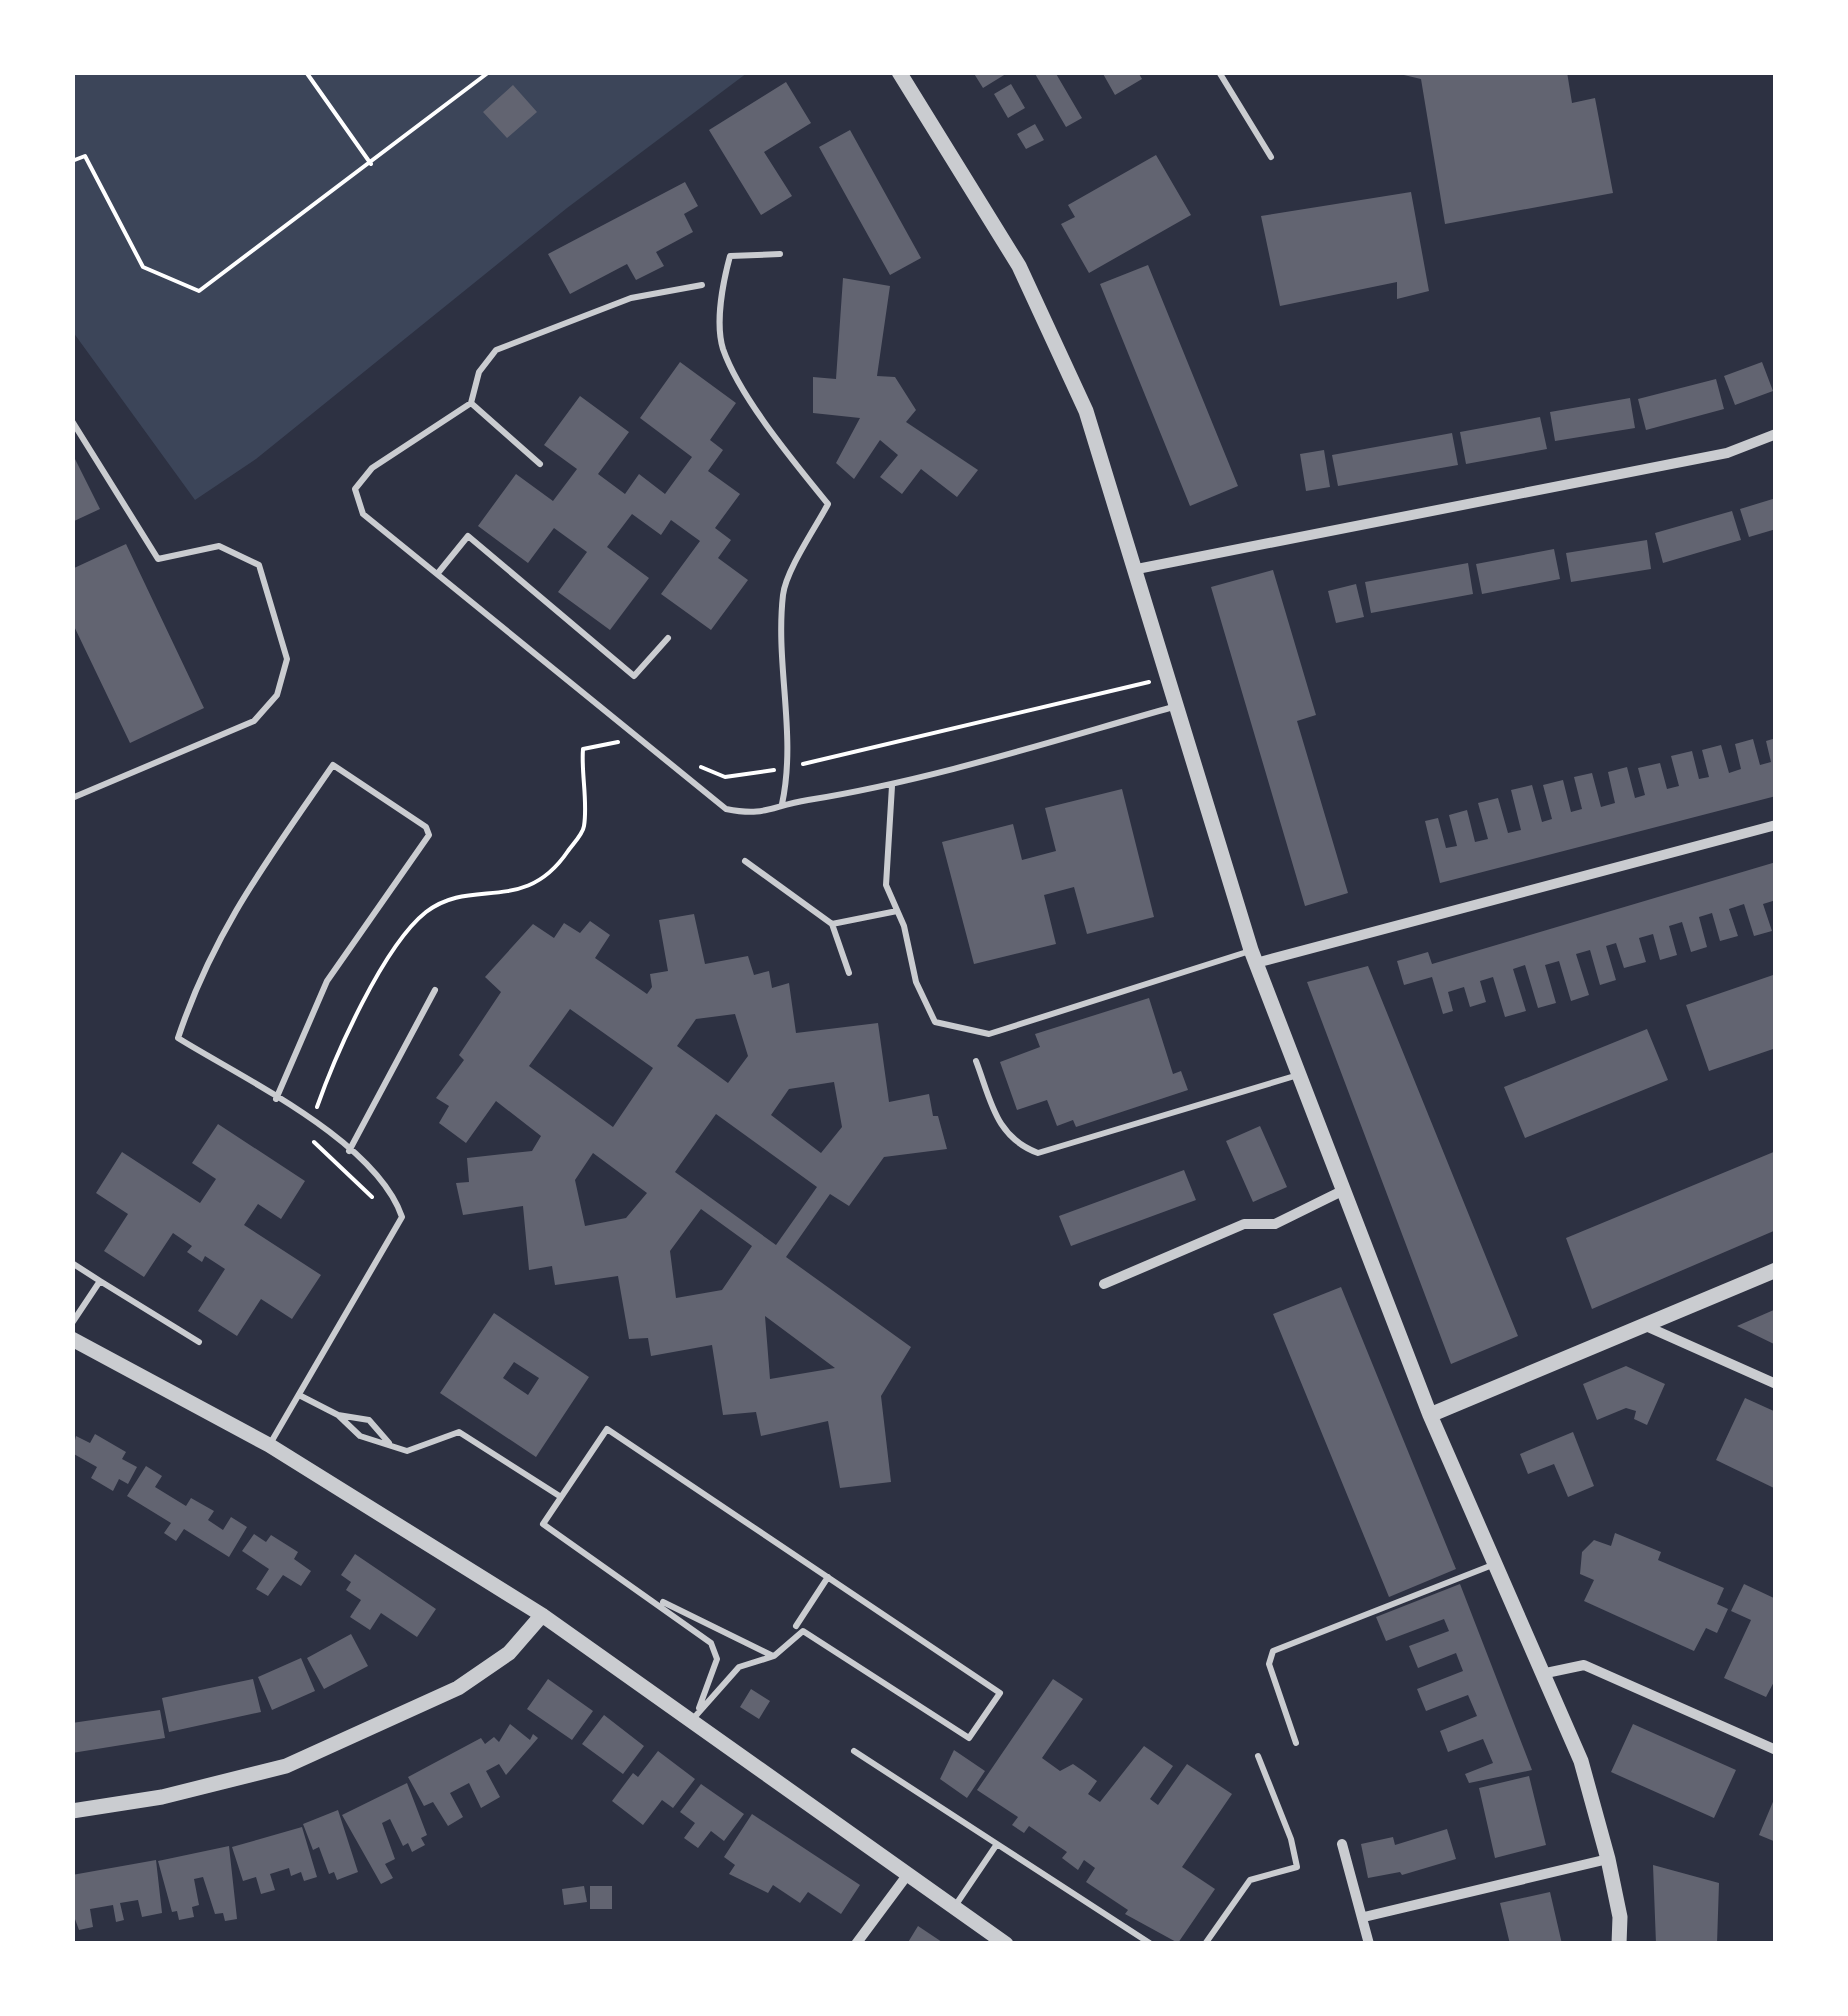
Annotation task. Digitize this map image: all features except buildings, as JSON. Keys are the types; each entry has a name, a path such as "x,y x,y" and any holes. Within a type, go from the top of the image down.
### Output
{"street":[{"path":"898,72 1019,266 1086,411 1254,956 1430,1415 1546,1673 1580,1761 1608,1859 1620,1917 1620,1944"},
{"path":"1137,569 1728,454 1776,434"},
{"path":"1254,956 1776,824"},
{"path":"1104,1284 1244,1224 1276,1224 1344,1190"},
{"path":"1430,1415 1648,1327 1776,1270"},
{"path":"1648,1327 1776,1384"},
{"path":"72,1339 269,1446 696,1715 1006,1944"},
{"path":"72,1811 162,1797 286,1766 458,1688 509,1654 542,1616"},
{"path":"1546,1673 1584,1665 1776,1750"},
{"path":"1342,1844 1370,1944"},
{"path":"1364,1917 1608,1859"},
{"path":"856,1944 908,1874"}],"lane":[{"path":"1219,72 1271,157"},
{"path":"780,254 730,256 722,283 722,347 782,447 828,504 783,590 782,681 790,767 782,804"},
{"path":"702,285 631,298 496,350 479,372 471,403 372,468 355,488 363,514 726,809 759,815 782,804 892,786 1179,705"},
{"path":"471,403 540,464"},
{"path":"72,421 158,559 219,546 260,566 287,659 277,695 254,721 72,798"},
{"path":"438,573 468,536 634,676 668,638"},
{"path":"269,1446 402,1217 394,1196 314,1118 276,1098 178,1038 198,975 242,897 333,765 426,827 429,835 328,981 276,1098"},
{"path":"892,786 886,885 916,982 934,1022 989,1034 1254,956"},
{"path":"744,862 832,924 849,973"},
{"path":"832,924 897,911"},
{"path":"349,1151 435,990"},
{"path":"976,1060 1001,1126 1016,1144 1038,1153 1298,1074"},
{"path":"72,1263 198,1342"},
{"path":"72,1322 100,1280"},
{"path":"299,1394 338,1415 360,1436 407,1451 459,1432 561,1497"},
{"path":"338,1415 368,1420 390,1444"},
{"path":"606,1429 1000,1693 969,1738 804,1631 774,1656 739,1667 696,1715 716,1659 712,1644 653,1598 543,1524 606,1429"},
{"path":"1296,1744 1269,1664 1272,1651 1497,1563"},
{"path":"796,1626 828,1578"},
{"path":"653,1598 774,1656"},
{"path":"854,1752 1152,1944"},
{"path":"1205,1944 1250,1880 1297,1867 1291,1840 1258,1756"},
{"path":"954,1907 997,1844"}],"path":[{"path":"306,72 371,164"},
{"path":"72,161 86,156 143,267 199,291 489,72"},
{"path":"690,762 725,778 790,767 1170,676"},
{"path":"378,1204 308,1136 354,1021 387,962 424,913 452,898 497,895 534,886 561,862 585,828 583,749 638,738"}],"shaded area":[{"path":"72,73 747,73 567,208 256,459 195,500 73,332"}]}
